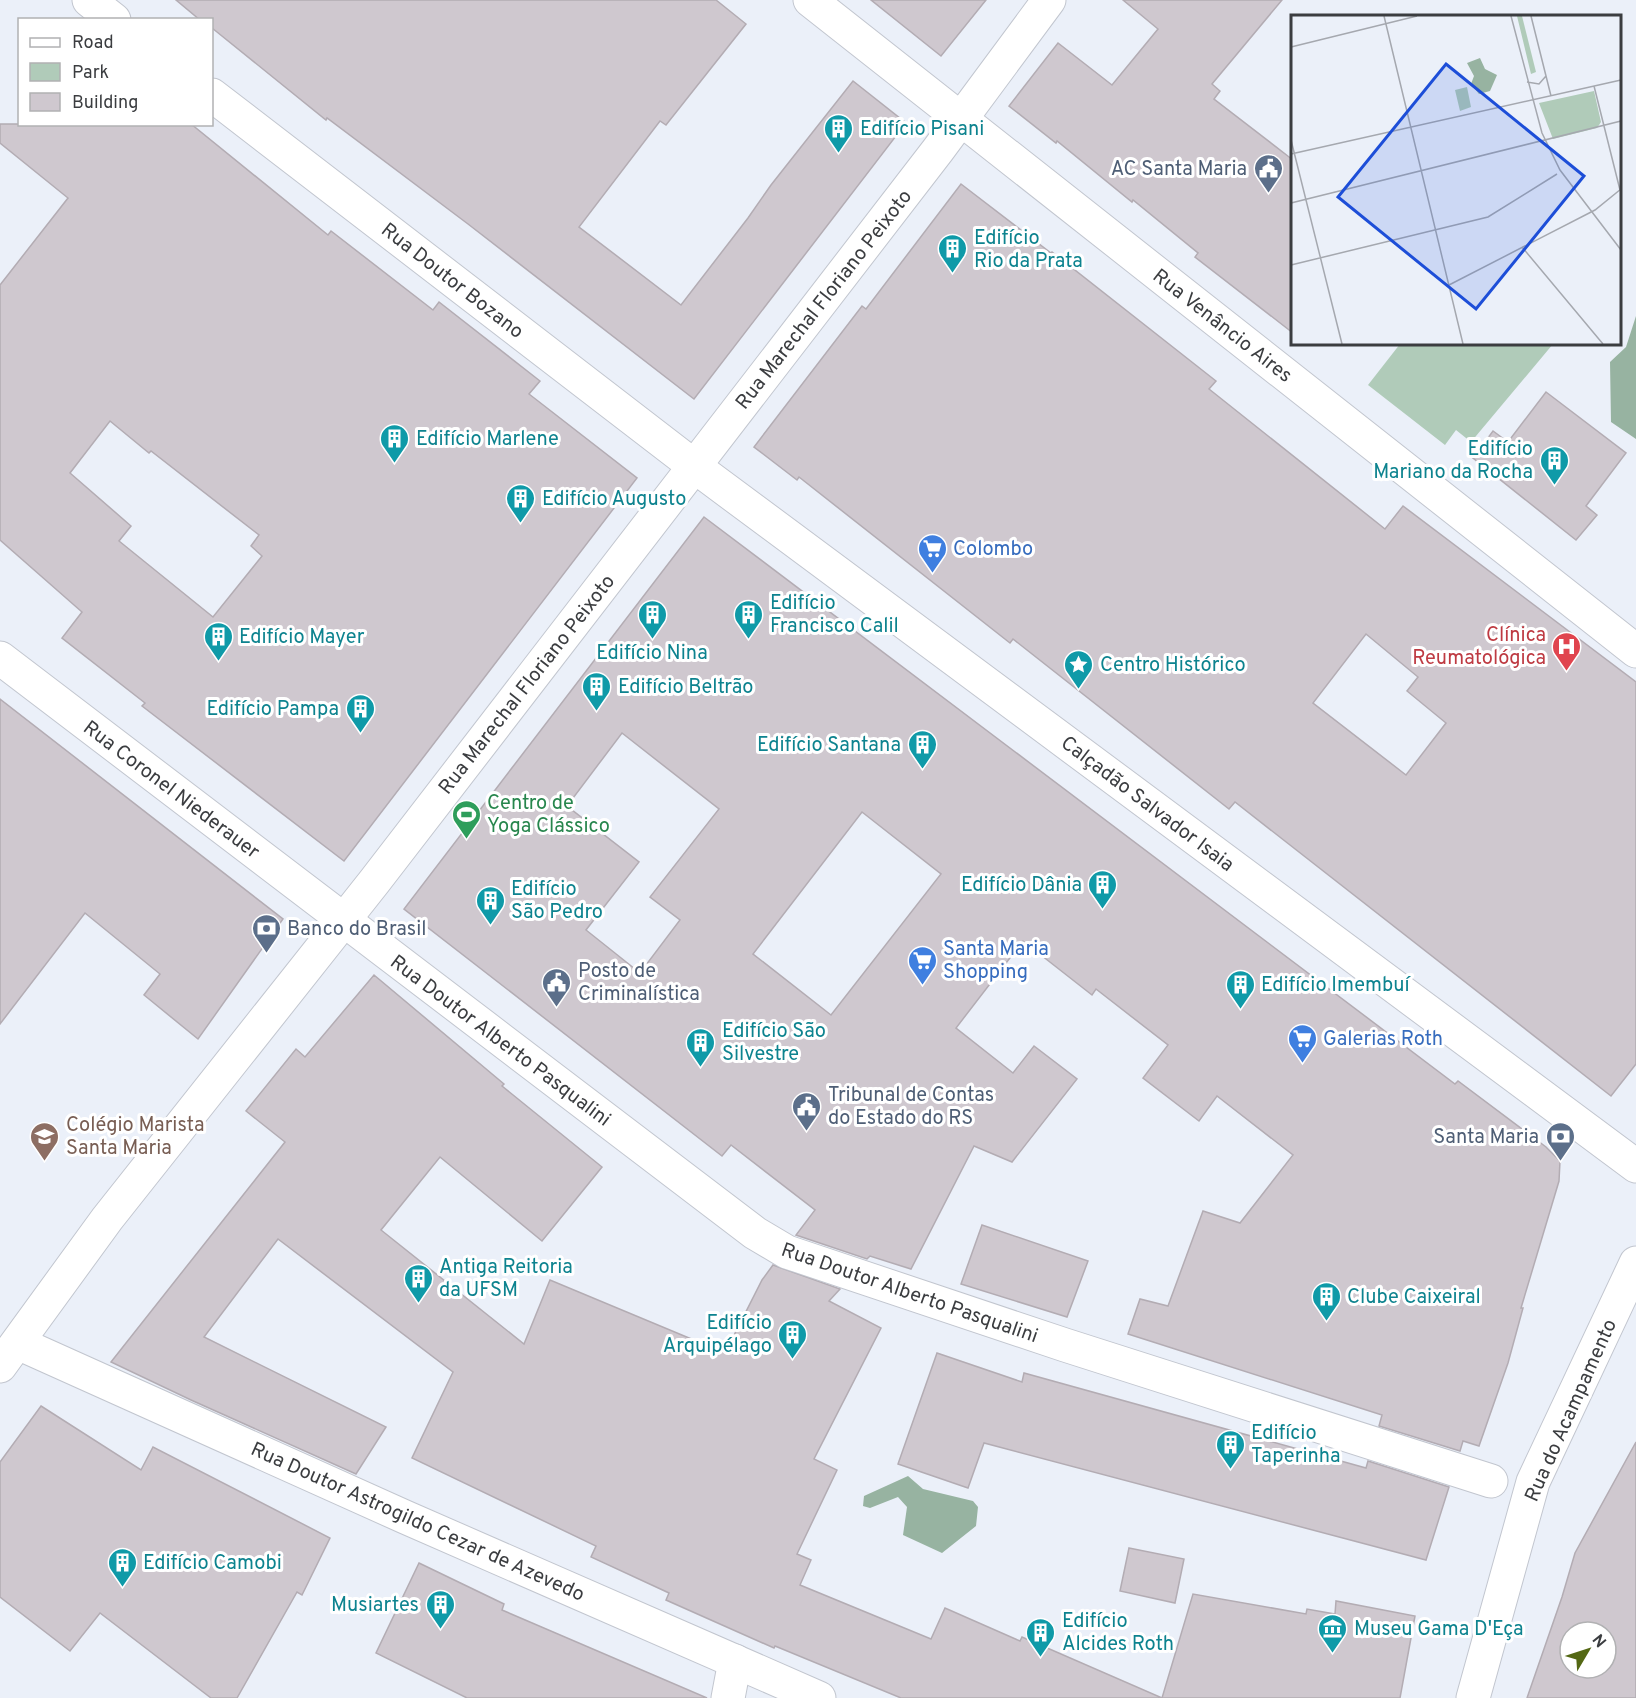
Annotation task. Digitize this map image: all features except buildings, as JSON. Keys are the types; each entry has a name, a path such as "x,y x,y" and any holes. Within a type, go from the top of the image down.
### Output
{"street":[{"path":"89,0 112,18"},
{"name":"Rua Venâncio Aires","path":"810,0 1636,651"},
{"name":"Rua Marechal Floriano Peixoto","path":"9,1355 107,1219 344,920 961,119 1049,0"},
{"name":"Rua Doutor Bozano","path":"213,95 694,466"},
{"name":"Calçadão Salvador Isaia","path":"694,466 1636,1166"},
{"name":"Rua Coronel Niederauer","path":"0,658 344,920"},
{"name":"Rua Doutor Alberto Pasqualini","path":"344,920 755,1233 787,1252 1065,1345 1491,1481"},
{"name":"Rua do Acampamento","path":"1473,1698 1533,1482 1636,1263"},
{"name":"Rua Doutor Astrogildo Cezar de Azevedo","path":"9,1355 405,1517 819,1698"},
{"path":"728,1698 735,1661"}],"green space":[{"path":"1636,316 1636,439 1611,422 1610,362 1626,347"},
{"path":"1399,345 1552,345 1471,442 1456,430 1445,445 1368,385"},
{"path":"908,1476 923,1489 973,1501 978,1507 976,1526 942,1553 903,1535 907,1507 898,1497 870,1508 863,1506 864,1496"}],"place":[{"name":"Edifício Pisani","path":"839,154"},
{"name":"AC Santa Maria","path":"1268,194"},
{"name":"Edifício Rio da Prata","path":"953,274"},
{"name":"Edifício Marlene","path":"395,464"},
{"name":"Edifício Mariano da Rocha","path":"1554,486"},
{"name":"Edifício Augusto","path":"521,524"},
{"name":"Colombo","path":"932,574"},
{"name":"Edifício Nina","path":"652,640"},
{"name":"Edifício Francisco Calil","path":"749,640"},
{"name":"Edifício Mayer","path":"218,662"},
{"name":"Clínica Reumatológica","path":"1567,672"},
{"name":"Centro Histórico","path":"1079,690"},
{"name":"Edifício Beltrão","path":"597,712"},
{"name":"Edifício Pampa","path":"360,734"},
{"name":"Edifício Santana","path":"922,770"},
{"name":"Centro de Yoga Clássico","path":"466,840"},
{"name":"Edifício Dânia","path":"1103,910"},
{"name":"Edifício São Pedro","path":"490,926"},
{"name":"Banco do Brasil","path":"266,954"},
{"name":"Santa Maria Shopping","path":"922,986"},
{"name":"Posto de Criminalística","path":"557,1008"},
{"name":"Edifício Imembuí","path":"1240,1010"},
{"name":"Galerias Roth","path":"1302,1064"},
{"name":"Edifício São Silvestre","path":"701,1068"},
{"name":"Tribunal de Contas do Estado do RS","path":"807,1132"},
{"name":"Colégio Marista Santa Maria","path":"45,1162"},
{"name":"Santa Maria","path":"1560,1162"},
{"name":"Antiga Reitoria da UFSM","path":"418,1304"},
{"name":"Clube Caixeiral","path":"1326,1322"},
{"name":"Edifício Arquipélago","path":"793,1360"},
{"name":"Edifício Taperinha","path":"1230,1470"},
{"name":"Edifício Camobi","path":"122,1588"},
{"name":"Musiartes","path":"440,1630"},
{"name":"Museu Gama D'Eça","path":"1333,1654"},
{"name":"Edifício Alcides Roth","path":"1041,1658"}]}
